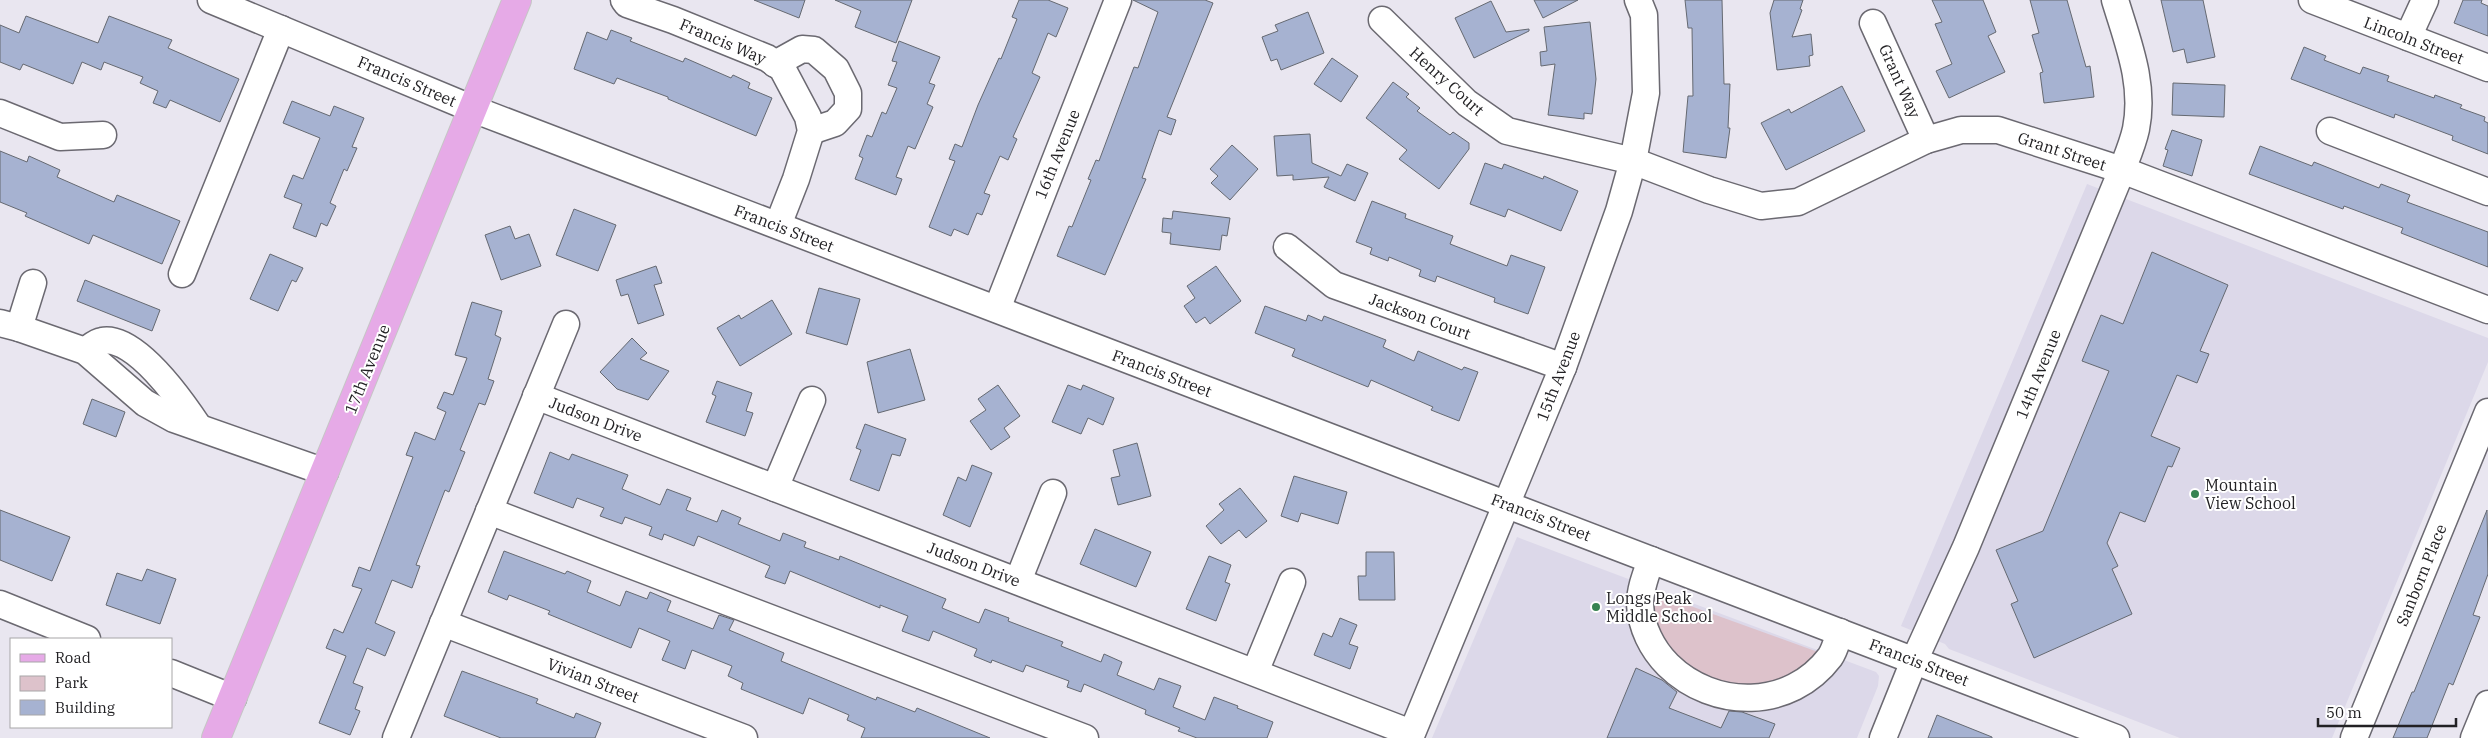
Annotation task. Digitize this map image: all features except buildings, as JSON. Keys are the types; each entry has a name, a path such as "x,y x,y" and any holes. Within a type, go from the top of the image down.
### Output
{"main road":[{"name":"17th Avenue","path":"216,738 517,0"}],"street":[{"name":"Francis Street","path":"211,0 473,109 2116,738"},
{"name":"Francis Way","path":"624,0 627,4 677,10 767,58 782,68 808,117 811,131"},
{"name":"16th Avenue","path":"997,309 1118,0"},
{"name":"15th Avenue","path":"1410,736 1562,367 1619,211 1633,161 1646,93 1644,15 1638,0"},
{"name":"14th Avenue","path":"1883,738 1914,661 1966,547 2122,170 2136,130 2140,100 2135,63 2115,0"},
{"name":"Lincoln Street","path":"2312,0 2488,68"},
{"path":"2408,37 2425,0"},
{"name":"Henry Court","path":"1382,20 1467,104 1507,131 1633,161"},
{"name":"Grant Way","path":"1873,23 1926,140"},
{"path":"182,274 281,29"},
{"path":"775,64 802,48 814,50 836,69 848,93 848,109 835,123 811,131 796,179 778,225"},
{"path":"0,112 60,137 103,135"},
{"name":"Grant Street","path":"1633,161 1709,190 1760,206 1798,202 1926,140 1961,130 1998,130 2122,170 2488,310"},
{"path":"2330,131 2488,192"},
{"name":"Jackson Court","path":"1287,248 1334,285 1562,367"},
{"path":"33,283 10,326 86,351 145,403 174,419 325,472"},
{"name":"Judson Drive","path":"398,737 566,324"},
{"name":"Judson Drive","path":"536,396 1255,672 1410,736"},
{"path":"775,488 812,400"},
{"name":"Sanborn Place","path":"2354,738 2488,412"},
{"path":"1018,581 1054,493"},
{"path":"489,511 1085,738"},
{"path":"1651,560 1643,583 1640,604 1643,624 1660,657 1674,670 1707,692 1747,699 1766,697 1785,691 1807,679 1823,664 1831,655 1840,632"},
{"path":"1255,672 1292,582"},
{"path":"0,604 85,638"},
{"name":"Vivian Street","path":"443,623 744,738"},
{"path":"172,673 233,698"},
{"path":"2474,738 2488,704"}],"shaded area":[{"name":"Mountain View School","path":"2087,184 2488,338 2488,362 2332,738 2180,738 1949,649 1945,644 1901,626"},
{"name":"Longs Peak Middle School","path":"1517,537 1876,672 1879,676 1878,686 1857,738 1432,738"}],"green space":[{"path":"1649,591 1818,652 1807,666 1775,685 1719,686 1671,656 1657,630"}],"place":[{"name":"Mountain View School","path":"2195,494"},
{"name":"Longs Peak Middle School","path":"1596,607"}]}
